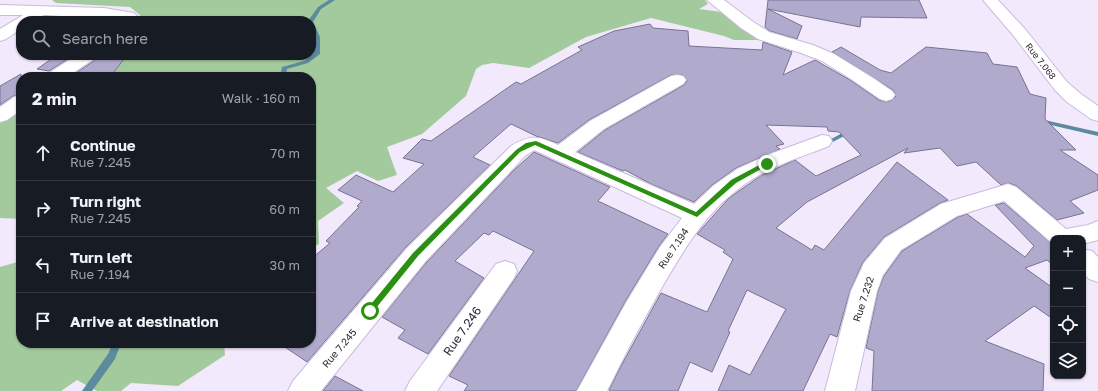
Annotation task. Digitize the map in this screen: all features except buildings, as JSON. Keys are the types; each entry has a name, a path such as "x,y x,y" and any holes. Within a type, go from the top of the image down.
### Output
{"street":[{"name":"Rue 7.068","path":"990,0 1019,32 1061,86 1074,98 1098,115"},
{"path":"723,2 758,32 770,38 808,49 859,76 886,95"},
{"path":"0,10 41,10 104,13 129,16"},
{"path":"32,16 41,10"},
{"path":"0,36 16,26"},
{"path":"62,72 80,60"},
{"path":"560,154 597,125 677,80"},
{"path":"0,116 16,105"},
{"name":"Rue 7.194","path":"592,391 623,330 676,241 697,215 734,182 767,164 822,141"},
{"name":"Rue 7.245","path":"303,391 416,254 518,151 528,145 536,143 697,215"},
{"name":"Rue 7.232","path":"840,391 864,291 873,270 893,244 949,210 1008,192 1058,235"},
{"path":"1081,235 1093,233 1098,230"},
{"path":"1086,261 1098,272"},
{"name":"Rue 7.246","path":"420,391 505,271"}],"green space":[{"path":"52,0 705,0 708,4 699,9 729,13 760,40 734,40 724,36 651,18 586,37 529,68 493,63 482,65 476,69 466,96 422,134 387,147 397,175 378,181 357,171 326,188 344,203 318,221 319,244 316,246 316,72 91,72 102,61 101,60 316,60 316,16 140,16 130,7 56,3"},
{"path":"16,111 16,219 0,218 0,122"},
{"path":"16,262 16,348 224,348 225,355 178,386 131,383 121,391 97,391 77,380 61,391 0,391 0,267"}],"waterway":[{"path":"314,16 320,8 333,0"},
{"path":"316,35 316,55"},
{"path":"284,72 284,68 309,60"},
{"path":"1040,121 1098,134"},
{"path":"825,144 846,133"},
{"path":"87,391 112,356 115,348"}],"route":[{"path":"370,311 416,254 518,151 528,145 536,143 613,176 697,215 704,207 734,182 767,164"}]}
